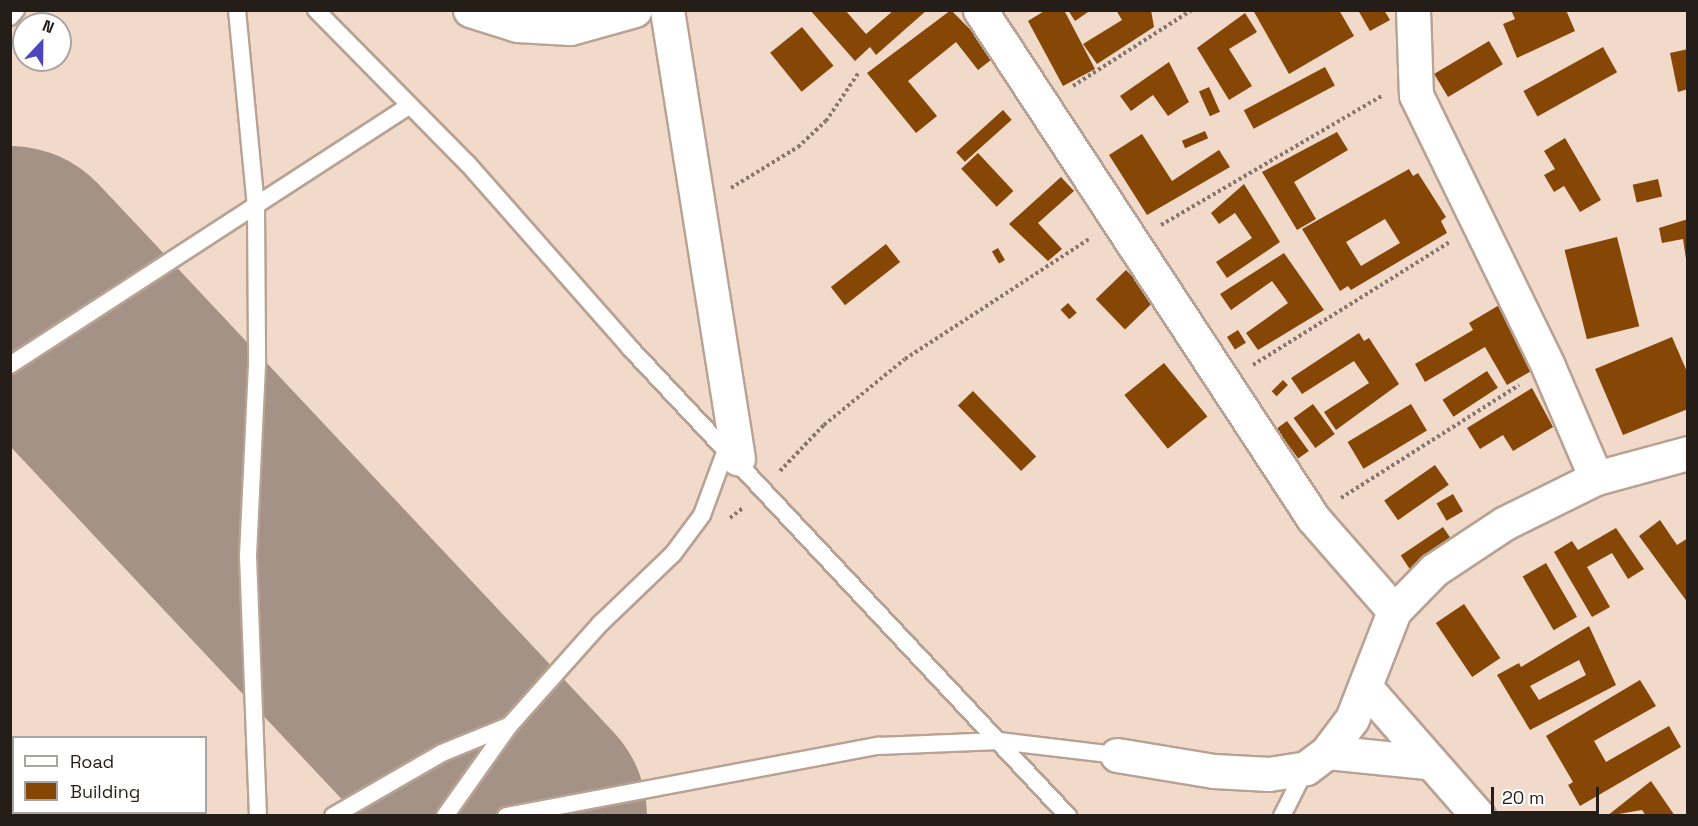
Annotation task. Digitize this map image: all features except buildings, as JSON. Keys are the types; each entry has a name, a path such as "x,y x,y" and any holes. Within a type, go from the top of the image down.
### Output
{"street":[{"path":"470,10 517,25 570,28 635,10"},
{"path":"667,10 732,453"},
{"path":"980,10 1222,385 1313,519 1394,611"},
{"path":"1413,10 1412,81 1478,226 1548,366 1596,478"},
{"path":"1317,760 1367,689 1374,653 1394,611 1434,570 1505,523 1596,478 1688,453"},
{"path":"1367,689 1426,762 1478,816"},
{"path":"1117,755 1214,771 1269,774 1317,760 1426,762"}],"lane":[{"path":"10,17 16,10"},
{"path":"237,10 256,207 257,365 248,556 258,816"},
{"path":"316,10 410,106 1068,816"},
{"path":"10,365 410,106"},
{"path":"445,816 509,726 674,554 702,515 732,453"},
{"path":"333,816 442,753 509,726"},
{"path":"506,816 878,746 999,741 1117,755"},
{"path":"1282,816 1317,760"}],"path":[{"path":"1041,105 1188,12"},
{"path":"695,206 798,147 831,115 859,72"},
{"path":"765,489 824,425 905,359 1122,232 1412,81"},
{"path":"1222,385 1478,226"},
{"path":"1313,519 1548,366"}],"runway":[{"path":"10,268 525,816"}]}
